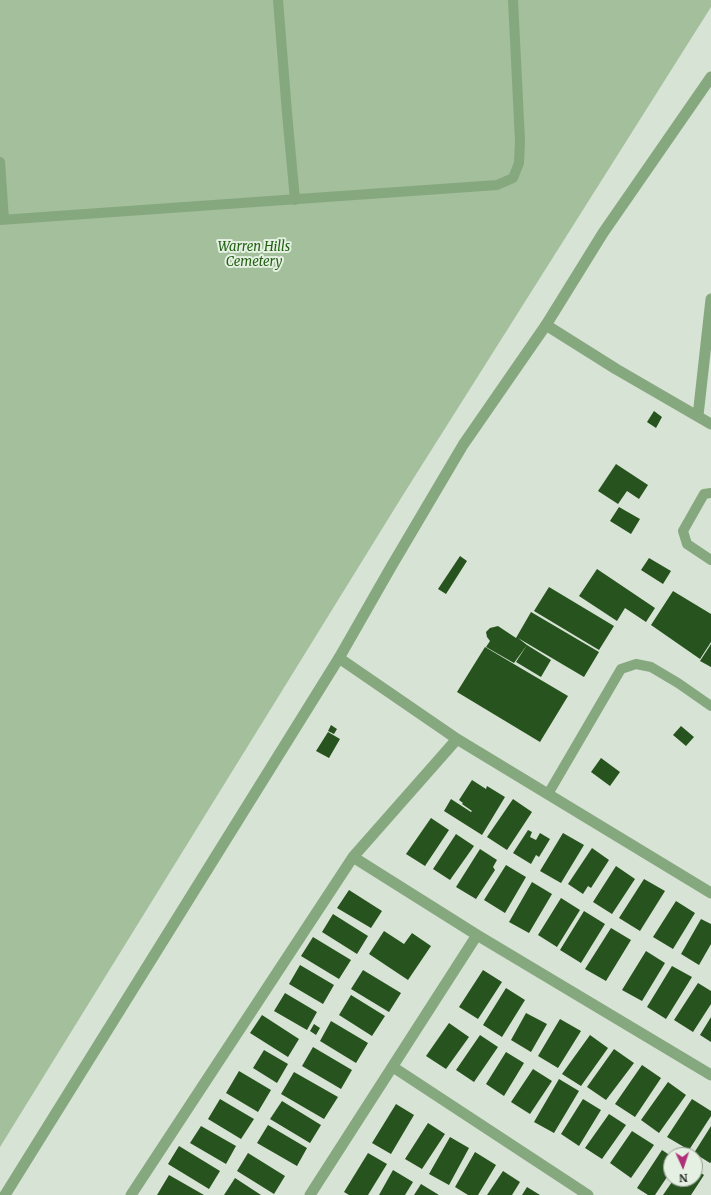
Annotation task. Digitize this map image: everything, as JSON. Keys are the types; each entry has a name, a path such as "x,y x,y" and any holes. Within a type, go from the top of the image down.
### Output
{"street":[{"path":"5,1195 339,658 463,445 546,325 603,234 711,77"},
{"path":"698,416 711,299"},
{"path":"546,325 616,369 711,424"},
{"path":"339,658 457,739 711,893"},
{"path":"131,1195 353,857 457,739"},
{"path":"353,857 477,935 711,1076"},
{"path":"310,1195 477,935"},
{"path":"393,1067 588,1195"}],"lane":[{"path":"278,0 296,200"},
{"path":"0,162 2,220 497,185 513,178 519,163 520,141 513,0"},
{"path":"711,493 704,494 683,531 687,544 711,560"},
{"path":"548,794 621,669 636,664 651,667 711,706"}],"green space":[{"name":"Warren Hills Cemetery","path":"0,0 711,0 711,7 403,495 0,1147"}],"building":[{"path":"654,411 662,417 656,428 647,422"},
{"path":"616,464 648,485 639,499 627,491 618,504 598,491"},
{"path":"619,507 640,519 631,534 610,521"},
{"path":"460,556 467,561 446,594 438,589"},
{"path":"649,558 671,571 663,584 641,570"},
{"path":"597,569 655,608 646,622 625,608 617,621 579,596"},
{"path":"549,587 614,626 599,650 534,611"},
{"path":"673,591 711,614 711,642 700,659 651,625"},
{"path":"531,612 599,652 584,677 518,638 527,645 514,663 486,647 490,641 486,632 490,628 498,626 516,638"},
{"path":"711,644 711,667 700,661"},
{"path":"527,645 551,660 541,677 516,662"},
{"path":"485,647 568,696 540,742 457,692"},
{"path":"331,725 337,729 334,734 328,731"},
{"path":"681,726 694,737 686,746 673,735"},
{"path":"328,732 340,739 329,758 316,751"},
{"path":"601,758 620,772 610,786 591,772"},
{"path":"472,780 486,789 487,786 505,797 482,835 444,811 451,799 471,812 472,811 459,800"},
{"path":"513,799 532,812 507,850 487,837"},
{"path":"431,818 449,830 425,866 406,854"},
{"path":"528,830 532,832 530,837 536,840 540,833 550,839 539,857 536,855 531,864 513,853"},
{"path":"563,833 584,845 561,883 540,871"},
{"path":"456,834 474,846 450,880 433,869"},
{"path":"592,848 609,860 591,888 588,886 583,894 568,884"},
{"path":"480,849 497,860 493,867 495,870 476,899 456,887"},
{"path":"506,865 526,877 505,913 484,900"},
{"path":"616,866 635,879 612,914 593,902"},
{"path":"644,879 665,891 640,931 619,918"},
{"path":"532,882 552,894 529,933 509,922"},
{"path":"349,890 382,911 371,928 337,908"},
{"path":"561,898 580,910 557,947 538,935"},
{"path":"676,901 695,913 673,949 653,937"},
{"path":"584,911 605,924 581,963 560,950"},
{"path":"333,914 368,936 357,954 322,932"},
{"path":"701,919 711,924 711,944 699,965 681,954"},
{"path":"611,928 631,940 606,981 585,969"},
{"path":"384,931 404,944 412,933 431,946 408,980 369,954"},
{"path":"313,937 351,960 339,979 301,956"},
{"path":"646,951 665,963 642,1001 622,990"},
{"path":"300,965 334,985 323,1004 289,984"},
{"path":"672,966 692,977 666,1019 647,1007"},
{"path":"363,970 401,993 389,1012 351,989"},
{"path":"483,970 502,982 478,1019 459,1007"},
{"path":"698,983 711,991 711,1004 693,1032 674,1020"},
{"path":"506,988 525,1000 502,1037 483,1025"},
{"path":"285,993 317,1012 307,1030 274,1011"},
{"path":"351,995 385,1016 372,1036 339,1015"},
{"path":"526,1013 547,1024 531,1052 511,1040"},
{"path":"262,1015 299,1039 288,1057 250,1033"},
{"path":"711,1017 711,1042 700,1035"},
{"path":"560,1019 581,1031 558,1068 538,1056"},
{"path":"331,1021 368,1043 356,1063 320,1041"},
{"path":"449,1023 469,1037 446,1069 426,1056"},
{"path":"314,1024 320,1028 316,1035 310,1031"},
{"path":"480,1035 498,1047 474,1082 456,1070"},
{"path":"590,1035 608,1048 581,1086 562,1074"},
{"path":"313,1047 352,1070 341,1089 302,1066"},
{"path":"614,1049 634,1063 606,1100 587,1087"},
{"path":"264,1050 288,1064 277,1083 253,1068"},
{"path":"506,1052 524,1063 504,1096 486,1084"},
{"path":"642,1065 661,1078 635,1117 615,1104"},
{"path":"533,1069 552,1081 530,1114 511,1102"},
{"path":"239,1071 271,1090 258,1112 226,1093"},
{"path":"294,1072 338,1097 324,1119 281,1094"},
{"path":"559,1079 579,1091 554,1133 534,1122"},
{"path":"668,1082 686,1095 659,1133 641,1120"},
{"path":"220,1099 254,1119 241,1139 208,1119"},
{"path":"583,1099 601,1110 579,1146 561,1134"},
{"path":"692,1099 711,1111 711,1116 691,1147 684,1147 667,1137"},
{"path":"282,1101 321,1125 310,1143 270,1119"},
{"path":"396,1104 414,1115 391,1154 372,1143"},
{"path":"609,1114 626,1125 602,1159 585,1148"},
{"path":"428,1123 445,1134 422,1169 405,1159"},
{"path":"268,1125 307,1148 297,1166 257,1143"},
{"path":"201,1126 236,1146 226,1164 190,1143"},
{"path":"711,1126 710,1163 703,1159 703,1147 698,1147"},
{"path":"632,1131 654,1145 631,1178 610,1163"},
{"path":"450,1137 469,1148 449,1185 429,1174"},
{"path":"179,1146 220,1171 209,1189 168,1164"},
{"path":"662,1150 663,1151 663,1183 655,1195 648,1195 637,1188"},
{"path":"475,1152 496,1165 478,1195 468,1195 455,1187"},
{"path":"248,1153 285,1176 274,1194 237,1171"},
{"path":"368,1153 387,1164 368,1195 349,1195 344,1192"},
{"path":"393,1170 413,1182 405,1195 379,1195"},
{"path":"503,1171 520,1182 512,1195 487,1195"},
{"path":"169,1175 204,1195 157,1195"},
{"path":"235,1178 261,1195 224,1195"},
{"path":"421,1184 439,1195 414,1195"},
{"path":"527,1187 540,1195 522,1195"},
{"path":"668,1187 696,1187 691,1195 663,1195"}]}
